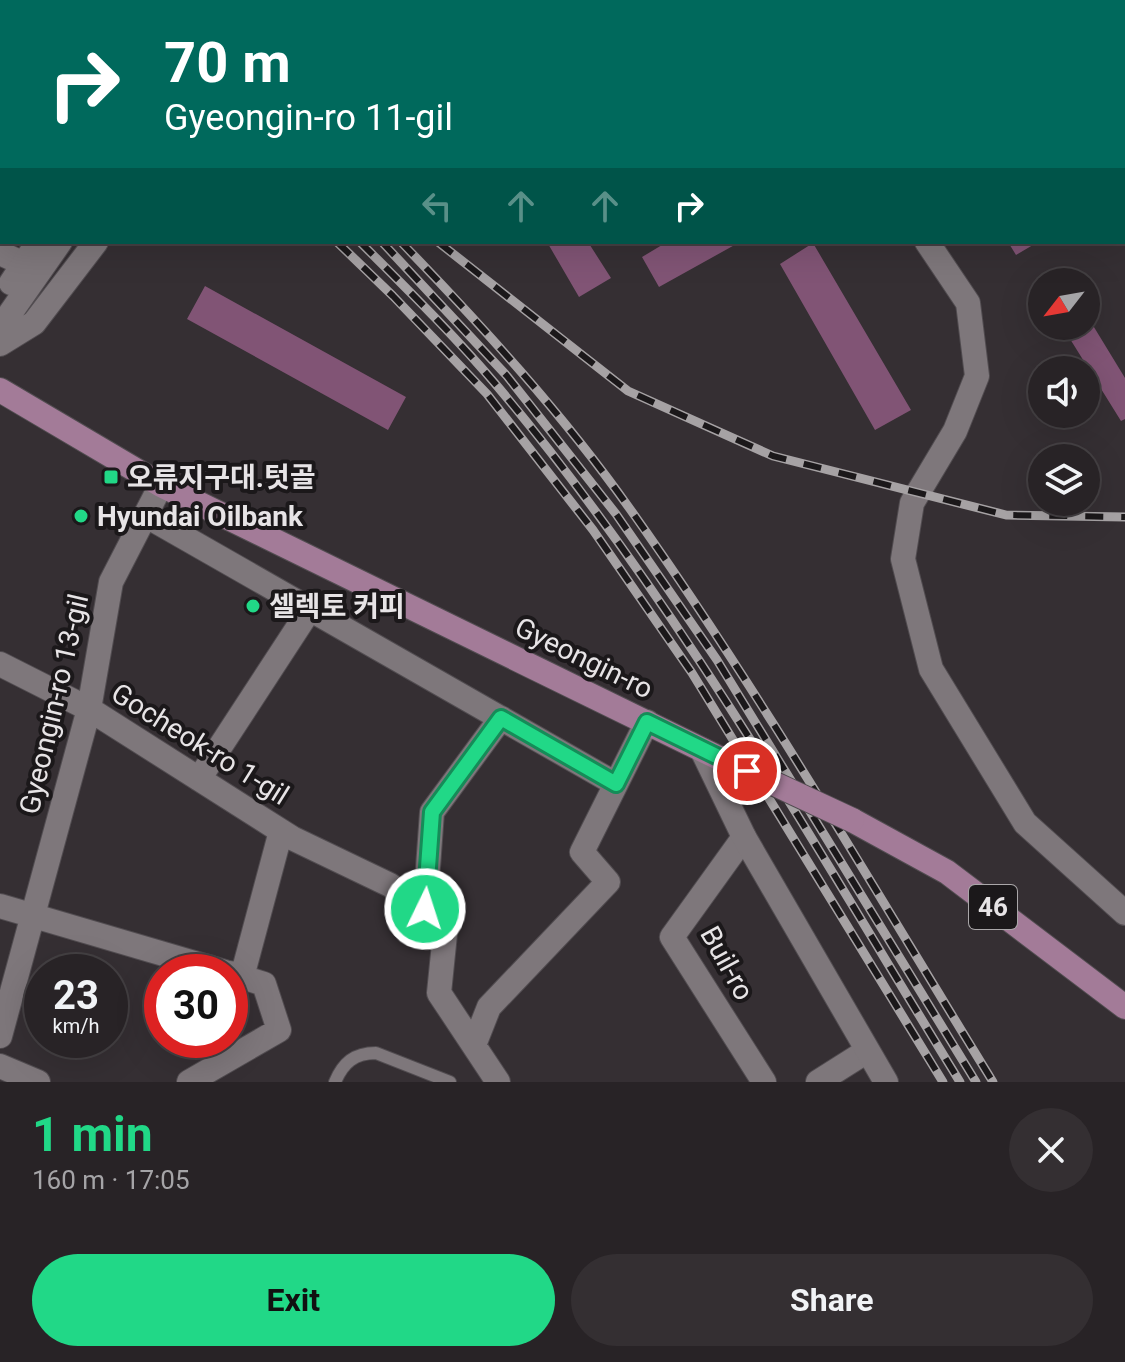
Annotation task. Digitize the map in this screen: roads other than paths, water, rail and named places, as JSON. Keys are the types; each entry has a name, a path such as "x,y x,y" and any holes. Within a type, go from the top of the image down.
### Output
{"main road":[{"name":"Gyeongin-ro","path":"0,390 161,485 712,755 852,820 947,872 1125,1007"}],"street":[{"path":"0,302 37,244"},
{"path":"0,328 59,244"},
{"path":"0,344 34,323 94,244"},
{"path":"928,244 968,303 977,376 955,431 912,503 907,531 903,559 931,669 1025,823 1125,913"},
{"path":"0,253 24,264"},
{"name":"Gyeongin-ro 13-gil","path":"0,1036 89,709 111,582 161,485"},
{"path":"145,515 616,784"},
{"path":"199,779 310,609"},
{"name":"Gocheok-ro 1-gil","path":"0,664 89,709 281,831 390,885 446,924 439,993 498,1082"},
{"path":"425,909 432,812 501,718"},
{"path":"474,1045 489,1007 608,882 582,852 647,722"},
{"path":"712,755 744,837 886,1082"},
{"name":"Gocheok-ro 1-gil","path":"239,954 281,831"},
{"name":"Buil-ro","path":"744,837 672,937 764,1082"},
{"path":"0,906 164,954"},
{"path":"248,979 264,984 279,1030 248,1048"},
{"path":"818,1082 867,1051"},
{"path":"189,1082 231,1058"},
{"path":"0,1066 38,1082"}],"lane":[{"path":"335,1082 340,1069 351,1058 363,1053 376,1053 450,1082"}],"railway":[{"path":"339,244 487,394 593,530 692,673 943,1082"},
{"path":"362,244 498,387 625,552 797,814 960,1082"},
{"path":"384,244 507,376 616,514 717,660 976,1082"},
{"path":"403,244 520,371 630,509 771,720 993,1082"},
{"path":"441,244 628,391 773,456 1006,515 1125,517"}],"place":[{"name":"오류지구대.텃골","path":"111,477"},
{"name":"Hyundai Oilbank","path":"81,516"},
{"name":"셀렉토 커피","path":"253,606"}]}
